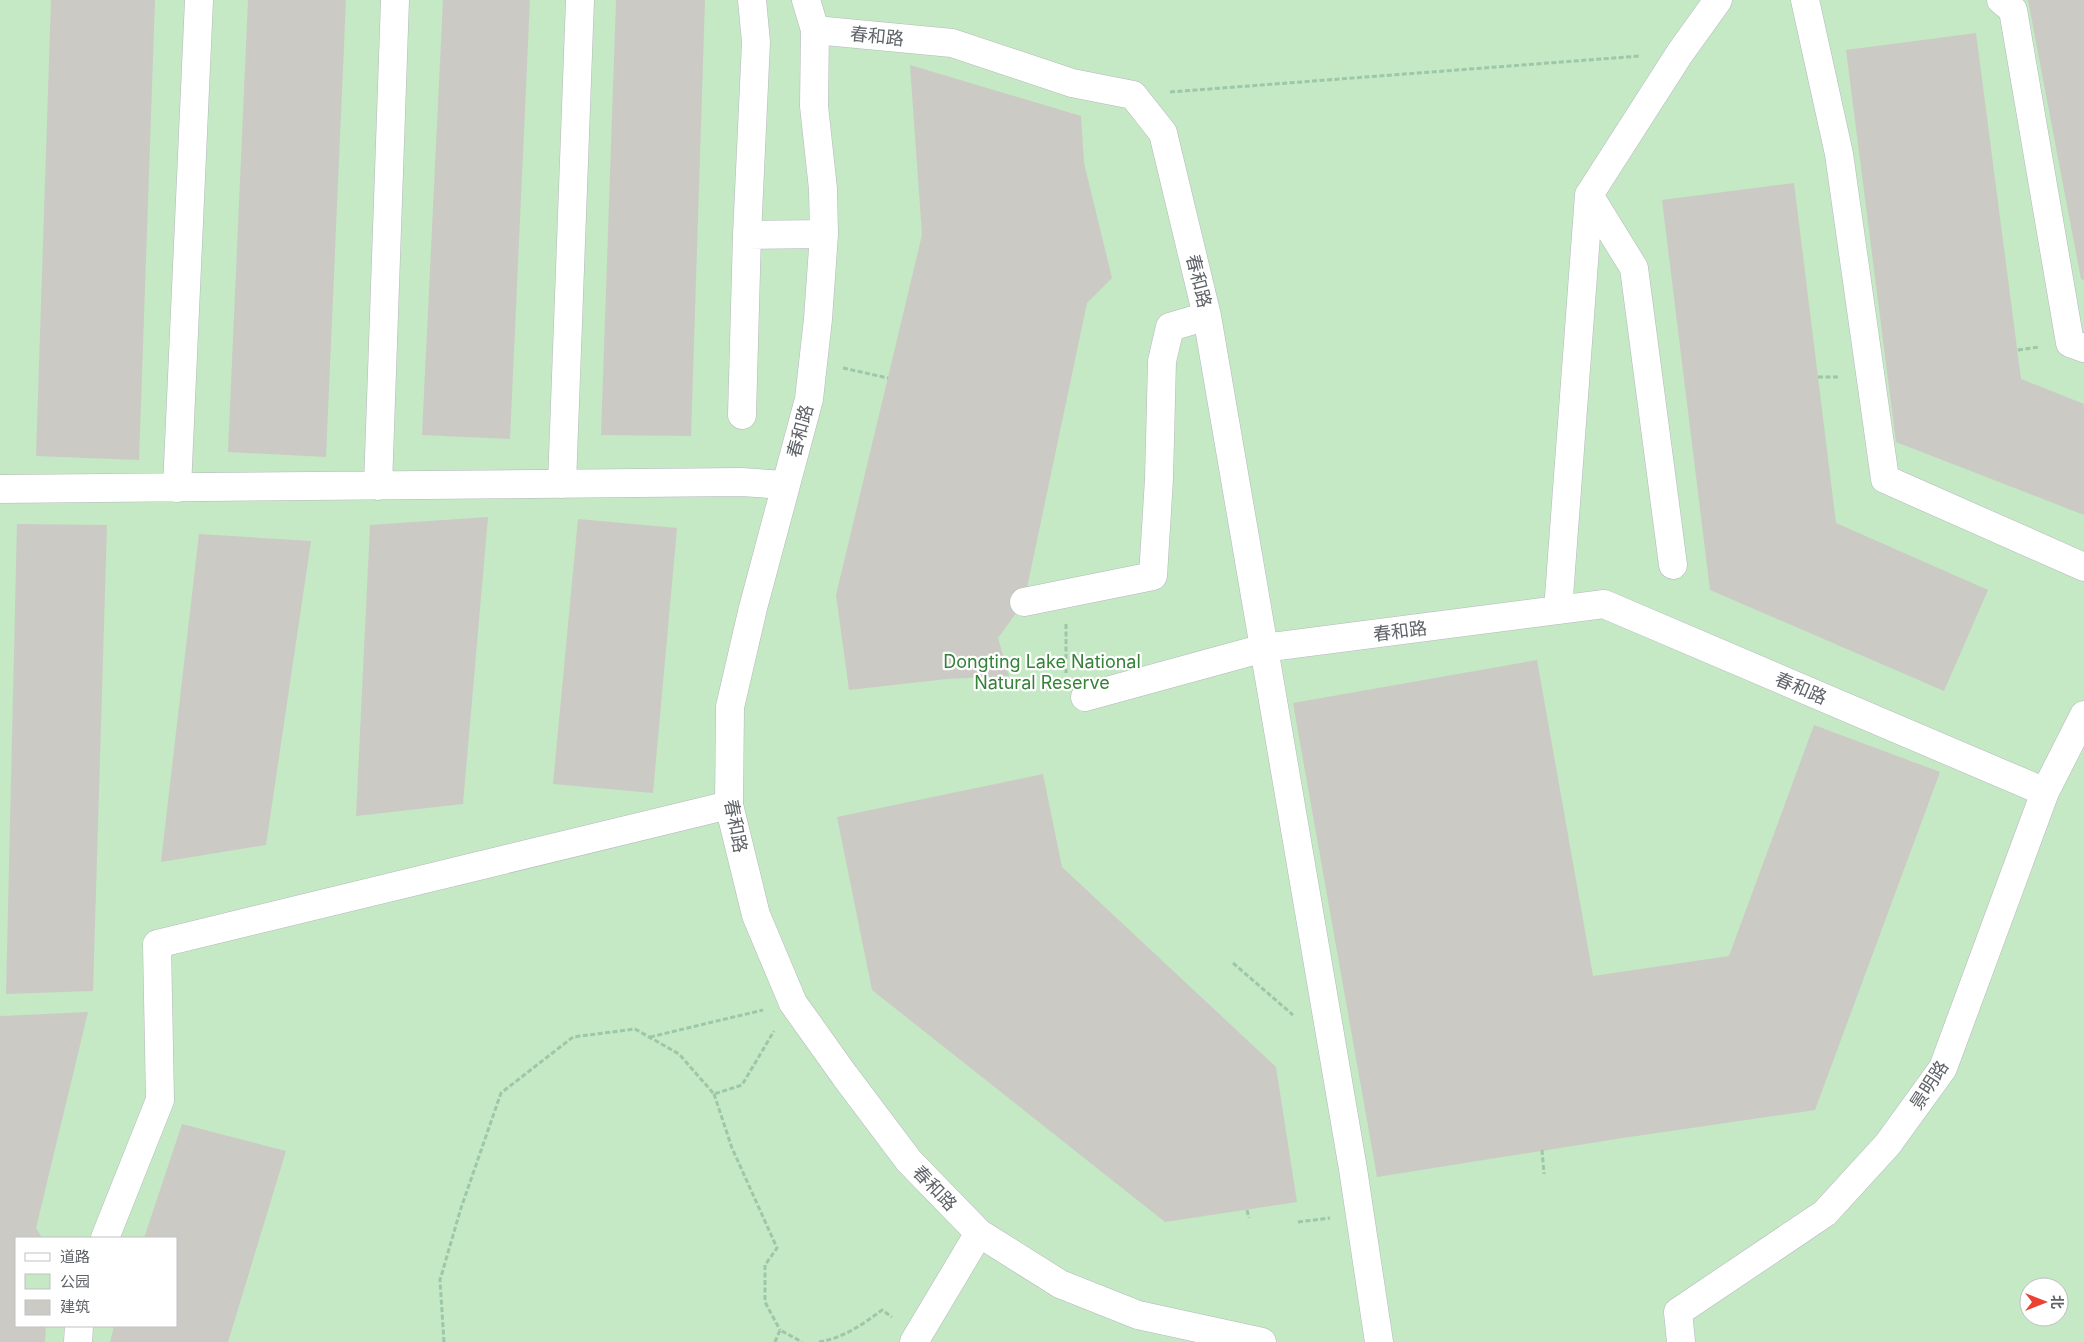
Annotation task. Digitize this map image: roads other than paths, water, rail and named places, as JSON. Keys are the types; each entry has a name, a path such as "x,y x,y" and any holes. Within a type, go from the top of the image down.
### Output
{"lane":[{"path":"177,488 198,0"},
{"path":"378,486 396,0"},
{"path":"562,484 580,0"},
{"path":"742,415 747,235 756,42 752,0"},
{"path":"806,0 815,30"},
{"path":"1558,610 1589,195 1680,53 1718,0"},
{"path":"1805,0 1839,154 1885,479 2084,567"},
{"path":"2001,0 2013,10 2070,343 2084,348"},
{"name":"春和路","path":"1262,1342 1138,1315 1060,1284 979,1233 910,1161 845,1076 793,1003 756,916 729,805 730,707 785,485 809,399 824,234 823,189 814,106 815,30 952,43 1072,83 1133,95 1163,133 1208,316 1264,648 1604,604 2045,792"},
{"path":"1589,195 1634,268 1673,564"},
{"path":"747,235 824,234"},
{"path":"1024,602 1153,576 1159,479 1162,361 1170,327 1208,316"},
{"path":"0,489 741,482 785,485"},
{"path":"1085,697 1264,648 1351,1160 1379,1342"},
{"name":"景明路","path":"1681,1342 1678,1312 1825,1213 1888,1144 1943,1068 2045,792 2084,715"},
{"path":"105,1237 160,1100 157,944 729,805"},
{"path":"916,1338 979,1233"},
{"path":"78,1327 78,1342"}],"park label":[{"name":"Dongting Lake National Natural Reserve","path":"1042,671"}]}
